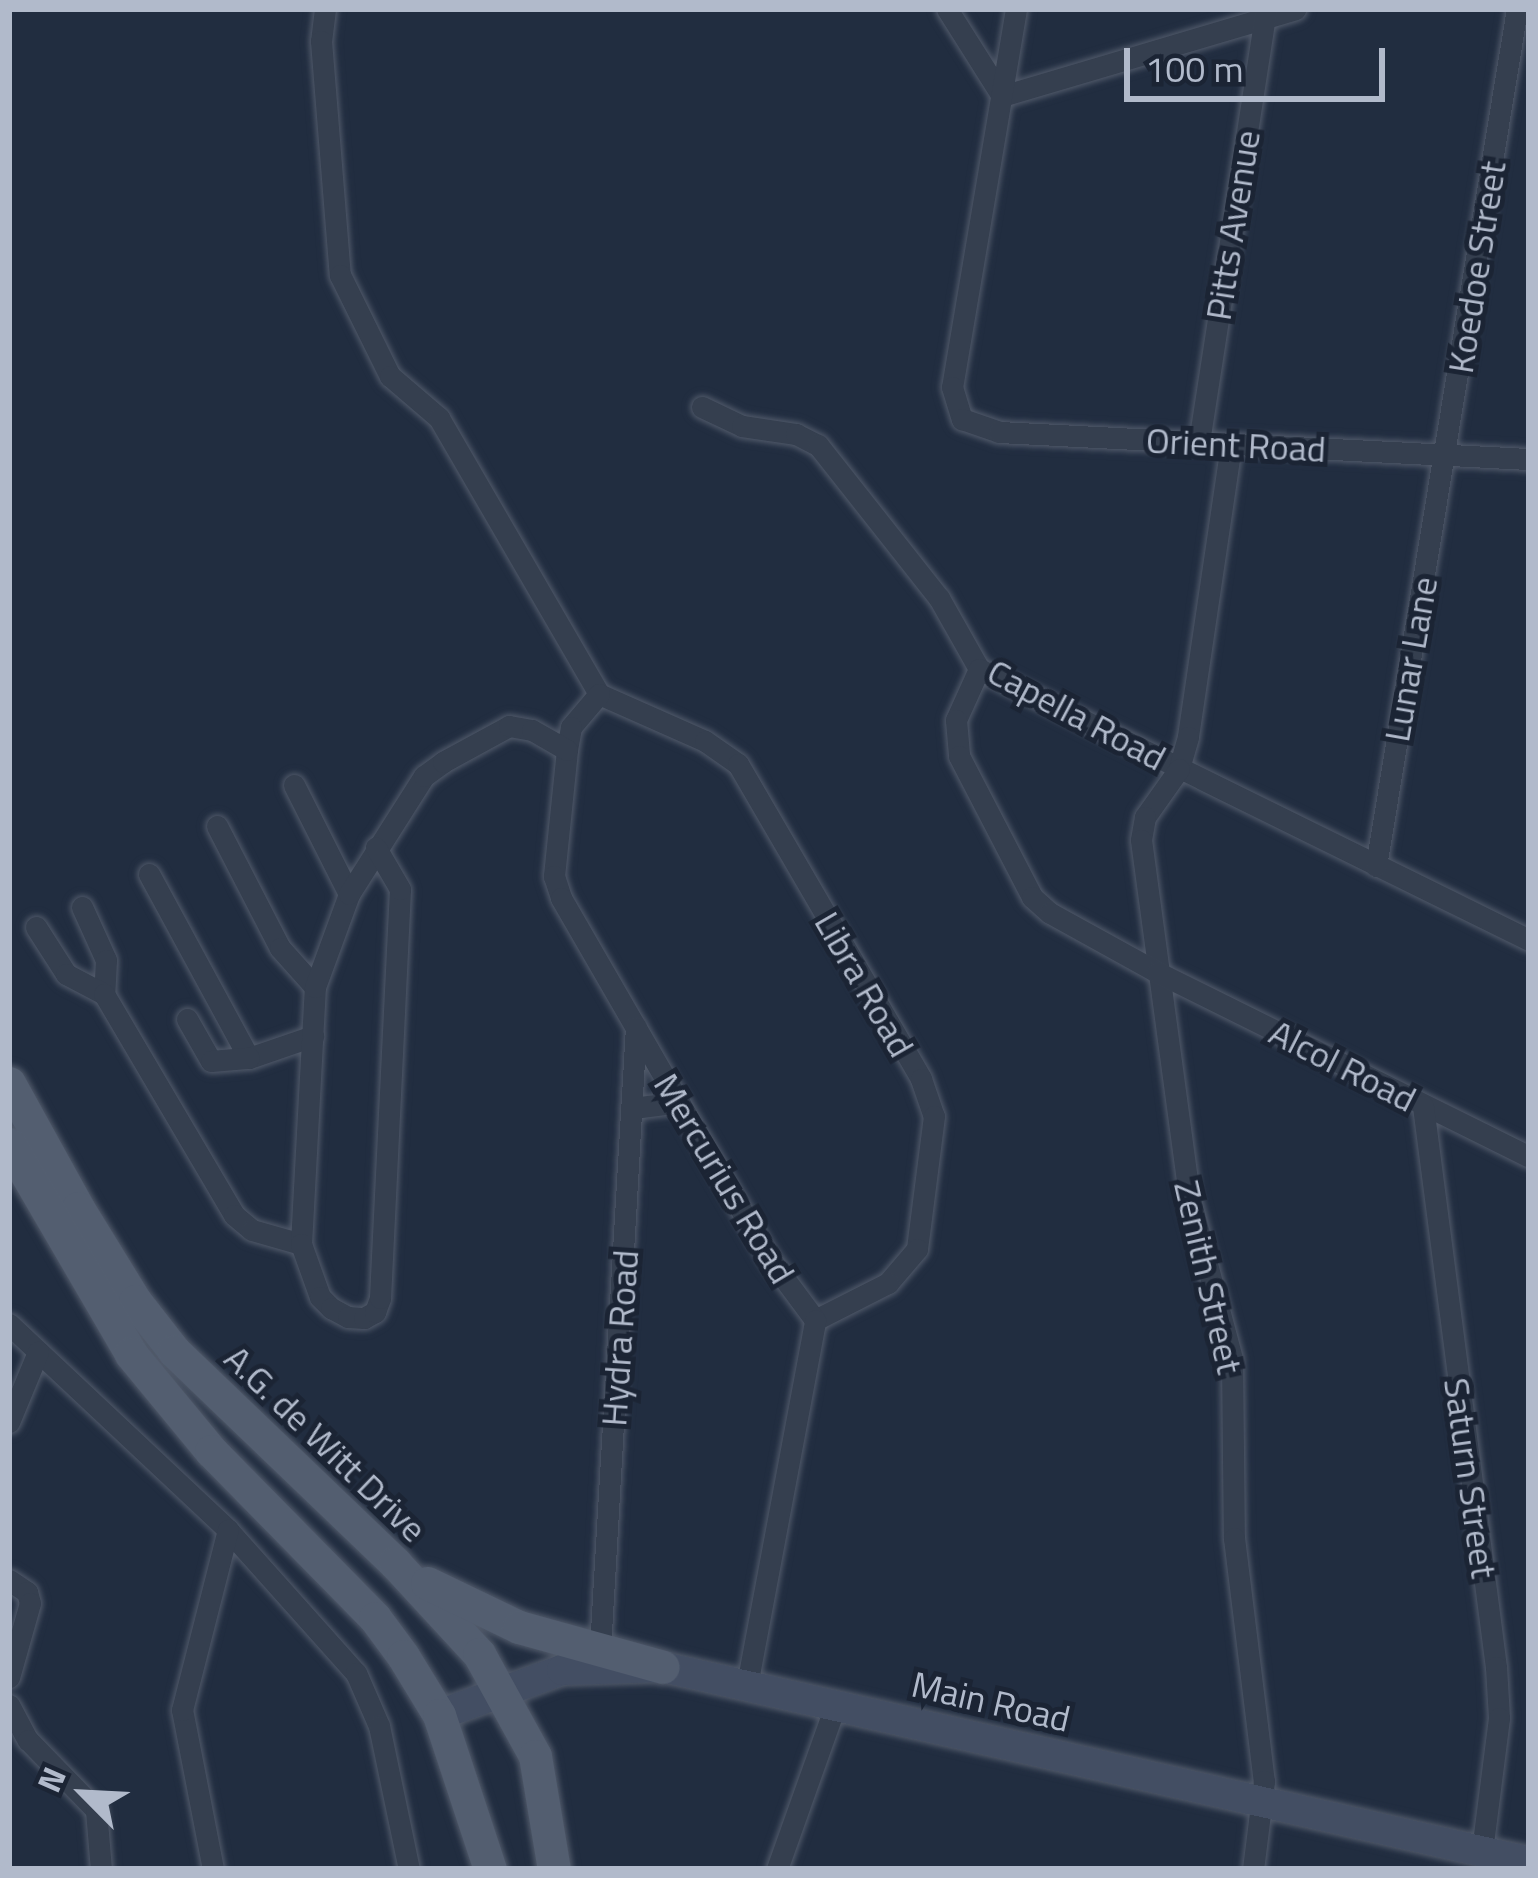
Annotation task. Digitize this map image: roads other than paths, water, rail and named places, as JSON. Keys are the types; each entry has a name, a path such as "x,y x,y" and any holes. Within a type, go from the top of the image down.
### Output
{"main road":[{"name":"A.G. de Witt Drive","path":"9,1083 24,1151 66,1216 174,1351 395,1563 478,1654 505,1693 535,1756 554,1869"},
{"name":"A.G. de Witt Drive","path":"66,1216 131,1354 173,1409 374,1618 439,1715 490,1869"},
{"path":"395,1563 493,1617 663,1667"}],"street":[{"path":"326,9 320,41 340,275 390,376 439,418 599,694"},
{"path":"947,9 1002,96"},
{"path":"1002,96 1016,9"},
{"path":"1002,96 1265,14 1295,9"},
{"name":"Koedoe Street","path":"1445,454 1517,9"},
{"name":"Pitts Avenue","path":"1199,442 1265,14"},
{"name":"Orient Road","path":"1002,96 953,406 962,419 999,431 1529,459"},
{"name":"Capella Road","path":"702,407 742,426 796,434 818,445 939,598 979,669 1529,940"},
{"name":"Zenith Street","path":"1231,445 1197,687 1179,769 1154,798 1141,840 1189,1196 1232,1359 1233,1520 1264,1802 1253,1869"},
{"name":"Lunar Lane","path":"1376,866 1445,454"},
{"name":"Alcol Road","path":"979,669 956,720 959,756 1026,886 1050,913 1157,972 1529,1157"},
{"name":"Mercurius Road","path":"599,694 571,727 554,876 561,898 769,1258 815,1320 747,1685"},
{"name":"Libra Road","path":"599,694 705,741 739,764 921,1079 934,1115 917,1249 888,1283 815,1320"},
{"path":"376,848 400,889 380,1298 375,1312 364,1318 347,1317 320,1297 301,1244 315,987 349,894 376,848 424,776 494,733 521,725 567,749"},
{"path":"294,785 349,894"},
{"path":"217,826 280,948 315,987"},
{"path":"149,874 249,1058"},
{"path":"82,907 108,968 104,994"},
{"path":"36,927 66,974 104,994 234,1215 252,1229 301,1244"},
{"path":"188,1019 211,1061 249,1058 313,1036"},
{"name":"Hydra Road","path":"600,1649 636,1028"},
{"path":"633,1108 680,1102"},
{"name":"Saturn Street","path":"1424,1106 1496,1667 1499,1718 1482,1851"},
{"path":"9,1324 228,1530 329,1638 369,1695 409,1869"},
{"path":"9,1422 38,1352"},
{"path":"213,1869 182,1710 228,1530"},
{"path":"9,1580 27,1592 30,1603 9,1677"},
{"name":"Main Road","path":"439,1715 582,1666 663,1667 1529,1862"},
{"path":"9,1705 44,1759 96,1810 101,1869"},
{"path":"776,1869 835,1706"}]}
